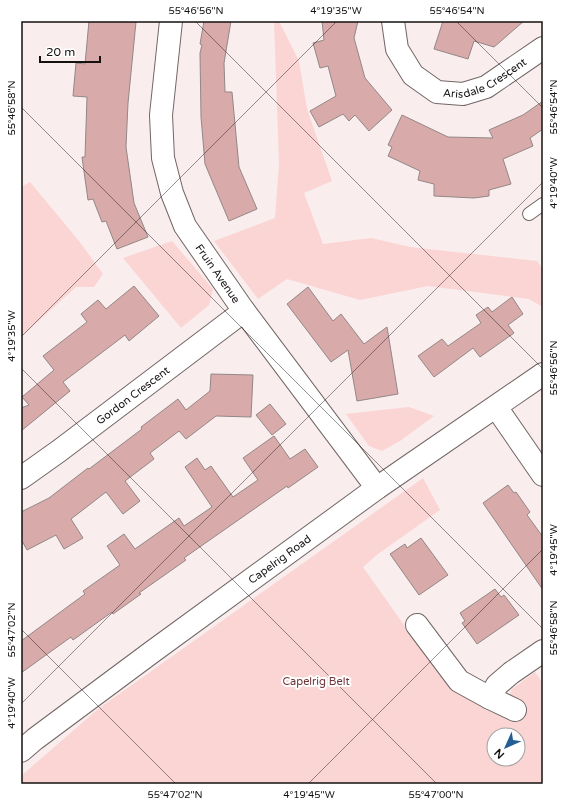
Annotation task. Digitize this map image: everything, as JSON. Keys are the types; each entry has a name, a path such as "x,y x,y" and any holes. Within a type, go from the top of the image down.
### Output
{"street":[{"name":"Fruin Avenue","path":"171,21 161,114 163,158 170,186 184,226 244,311 377,488"},
{"name":"Arisdale Crescent","path":"392,21 397,49 413,75 437,92 462,94 486,87 543,48"},
{"name":"Gordon Crescent","path":"21,478 244,311"},
{"name":"Capelrig Road","path":"21,751 152,652 377,488 543,374"},
{"path":"496,407 543,475"},
{"path":"417,625 459,681 515,710"},
{"path":"490,698 497,685 511,673 543,651"}],"lane":[{"path":"529,214 543,204"}],"green space":[{"path":"274,21 279,21 299,61 307,109 332,181 304,193 323,244 371,238 410,247 537,261 543,269 543,307 529,299 428,286 360,300 287,279 258,299 214,241 275,218 279,164"},
{"path":"30,182 79,241 103,274 94,287 76,287 21,337 21,187"},
{"path":"172,241 213,289 209,305 181,328 123,258"},
{"path":"409,407 434,416 400,441 382,451 369,446 346,414"},
{"name":"Capelrig Belt","path":"423,478 440,510 378,554 363,567 430,662 460,695 522,721 527,705 510,694 512,689 535,672 543,683 543,784 21,784 21,776 98,709"}],"building":[{"path":"89,21 136,22 128,103 126,147 134,203 148,237 117,249 106,221 102,222 93,199 88,200 82,157 85,157 87,97 73,96 76,63 85,64"},
{"path":"204,21 231,21 224,63 225,92 232,92 239,167 257,209 229,221 205,164 201,117 200,53"},
{"path":"322,21 358,21 354,38 365,78 392,110 369,131 355,115 349,121 343,114 319,127 310,111 336,96 328,66 320,68 313,43 324,40"},
{"path":"443,21 524,21 494,47 474,41 468,59 434,49"},
{"path":"543,101 543,129 530,138 533,146 503,159 511,184 489,190 489,196 474,198 434,196 434,184 418,180 420,171 388,156 392,147 388,145 402,115 448,137 493,138 489,130 523,115"},
{"path":"134,286 159,316 129,341 125,335 63,382 70,391 21,431 21,408 29,405 22,397 54,370 43,356 87,322 81,314 98,300 106,309"},
{"path":"308,287 333,321 341,314 364,344 387,327 398,394 357,401 348,350 331,362 287,304"},
{"path":"512,297 523,314 508,325 514,333 480,357 473,348 434,377 418,356 442,339 448,346 481,323 476,315 488,307 492,312"},
{"path":"211,374 253,375 251,417 216,416 186,439 179,431 150,453 154,459 125,481 140,501 123,514 106,492 71,519 83,538 64,549 56,535 27,550 21,539 21,512 49,498 142,429 141,427 178,399 186,410 210,391"},
{"path":"270,404 286,424 272,435 256,415"},
{"path":"274,436 290,459 305,449 318,467 288,488 287,486 184,558 186,560 139,593 141,594 113,614 112,612 73,640 71,637 21,673 21,641 85,594 83,591 120,565 107,546 124,534 135,549 179,518 184,526 212,507 185,467 197,458 205,470 211,466 233,497 258,480 243,458"},
{"path":"508,485 514,493 516,492 530,512 527,515 543,537 543,590 483,503"},
{"path":"421,538 448,575 419,595 390,554 405,544 407,548"},
{"path":"495,589 501,597 504,595 519,615 477,644 462,623 465,621 460,613"}]}
